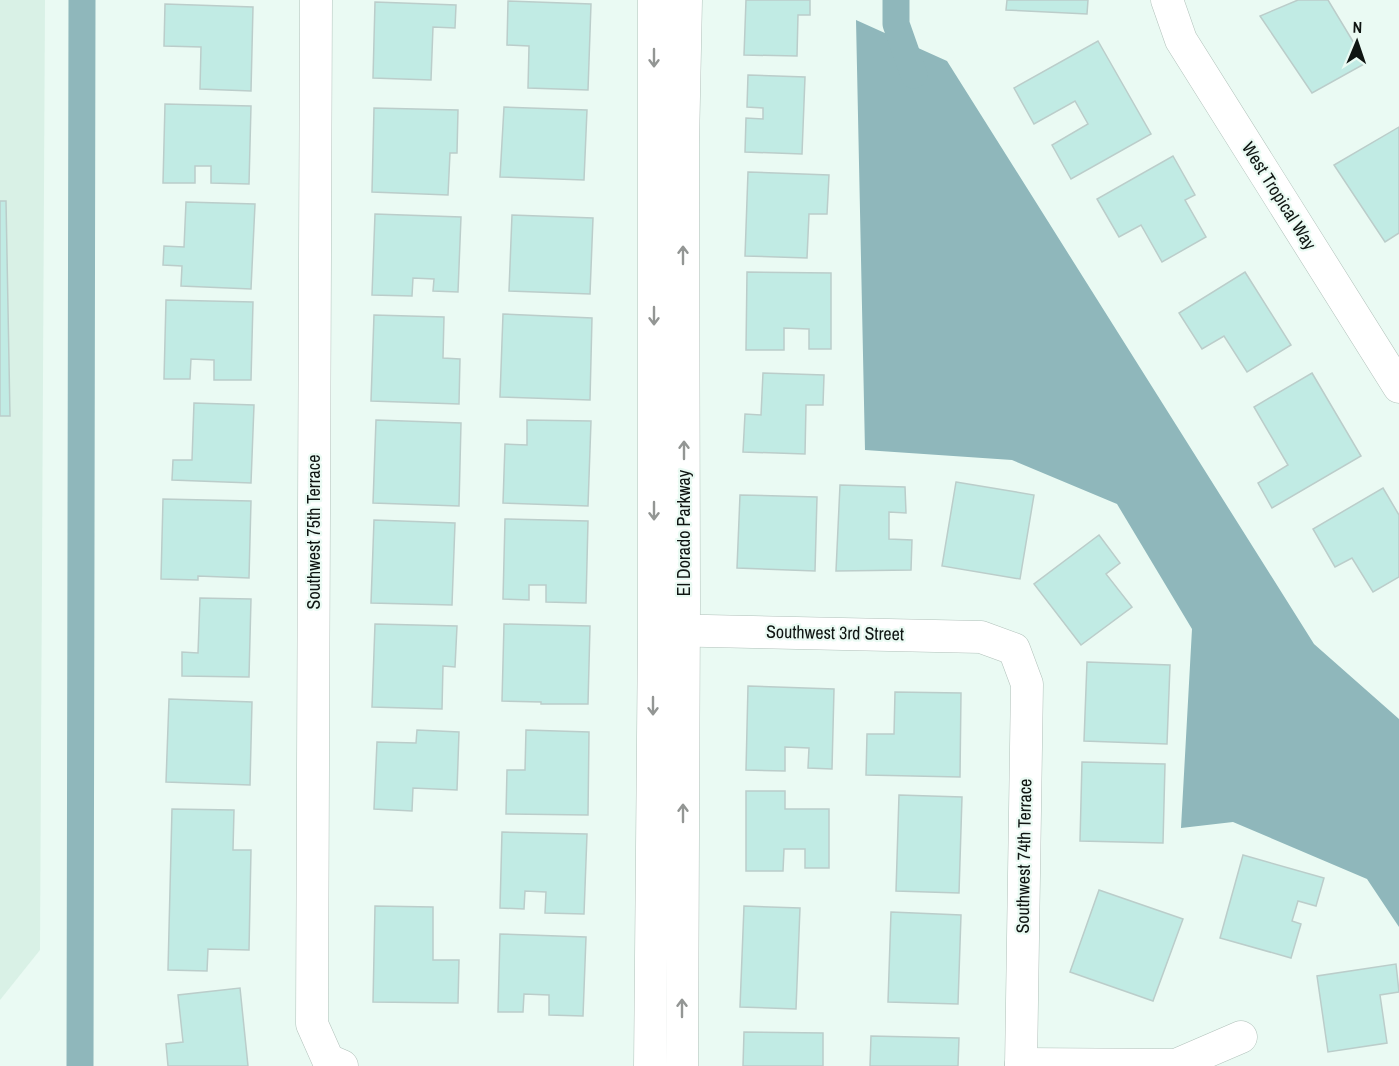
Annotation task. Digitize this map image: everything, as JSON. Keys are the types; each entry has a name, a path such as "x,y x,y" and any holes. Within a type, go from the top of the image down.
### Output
{"street":[{"name":"Southwest 75th Terrace","path":"316,0 312,1024 335,1063"},
{"name":"El Dorado Parkway","path":"654,0 682,1066"},
{"name":"El Dorado Parkway","path":"650,1066 669,630 686,0"},
{"name":"West Tropical Way","path":"1167,0 1181,40 1399,387"},
{"name":"Southwest 3rd Street","path":"669,630 981,637 1014,649"},
{"name":"Southwest 74th Terrace","path":"1014,649 1027,684 1022,1065"},
{"path":"1022,1065 1176,1065 1241,1037"}],"shaded area":[{"path":"0,0 45,0 40,950 0,1000"}],"water":[{"path":"856,20 947,61 1314,644 1399,719 1399,927 1367,879 1233,822 1181,828 1192,629 1117,504 1012,460 865,450"}],"building":[{"path":"746,0 810,0 810,15 798,15 797,56 744,55"},
{"path":"1007,0 1088,0 1087,14 1006,10"},
{"path":"1298,0 1328,0 1366,63 1312,93 1260,16"},
{"path":"508,1 591,4 588,90 528,88 529,46 507,45"},
{"path":"375,2 456,5 455,28 433,27 431,80 373,78"},
{"path":"165,4 253,7 251,91 200,89 201,47 164,46"},
{"path":"1098,41 1151,134 1071,179 1052,145 1088,124 1075,101 1034,124 1014,88"},
{"path":"748,75 805,77 802,154 745,152 746,118 763,119 763,108 747,107"},
{"path":"165,104 251,106 249,184 211,183 211,166 195,166 195,183 163,183"},
{"path":"504,107 587,110 584,180 500,177"},
{"path":"374,108 458,110 457,153 450,153 448,195 372,192"},
{"path":"1399,127 1399,233 1385,242 1334,165"},
{"path":"1173,156 1195,195 1185,200 1206,237 1162,262 1141,225 1119,237 1097,199"},
{"path":"748,172 829,175 827,214 809,214 807,258 745,256"},
{"path":"0,201 6,201 10,416 0,416"},
{"path":"186,202 255,204 251,289 181,286 182,266 163,265 164,246 184,247"},
{"path":"375,214 461,217 458,292 433,291 434,279 413,278 412,296 372,295"},
{"path":"512,215 593,218 590,294 509,291"},
{"path":"747,272 831,273 831,349 809,349 809,329 784,328 784,350 746,350"},
{"path":"1245,272 1291,345 1247,372 1224,336 1202,349 1179,313"},
{"path":"166,300 253,302 251,380 214,380 214,360 191,359 190,379 164,379"},
{"path":"503,314 592,318 590,400 500,397"},
{"path":"374,315 444,317 443,358 460,359 459,404 371,401"},
{"path":"763,373 824,375 823,405 806,405 805,454 743,452 745,414 761,415"},
{"path":"1312,373 1361,456 1272,508 1258,483 1288,465 1254,407"},
{"path":"194,403 254,405 251,483 172,480 173,460 192,460"},
{"path":"376,420 461,423 459,506 373,503"},
{"path":"527,420 591,421 588,506 503,503 505,444 527,445"},
{"path":"956,482 1034,495 1020,579 942,566"},
{"path":"840,485 905,487 906,513 889,512 889,539 912,540 911,570 836,571"},
{"path":"1383,488 1399,515 1399,577 1373,592 1352,558 1335,567 1313,529"},
{"path":"740,495 817,497 815,571 737,568"},
{"path":"163,499 251,501 249,578 198,576 198,580 161,579"},
{"path":"505,519 588,521 586,603 546,602 546,585 529,585 529,600 503,599"},
{"path":"374,520 455,523 452,605 371,603"},
{"path":"1099,535 1120,563 1106,574 1132,607 1081,645 1034,584"},
{"path":"200,598 251,599 249,677 182,676 182,652 198,653"},
{"path":"375,624 457,626 455,667 443,666 442,709 372,707"},
{"path":"504,624 590,626 588,704 502,701"},
{"path":"1087,662 1170,665 1167,744 1084,741"},
{"path":"748,686 834,689 832,769 808,768 809,748 785,747 785,771 746,770"},
{"path":"895,692 961,693 960,777 866,775 867,734 894,734"},
{"path":"169,699 252,702 250,785 166,782"},
{"path":"417,730 459,732 457,790 413,788 412,811 374,809 377,742 416,743"},
{"path":"526,730 589,732 588,815 506,814 507,770 525,770"},
{"path":"1082,762 1165,764 1163,843 1080,841"},
{"path":"746,791 785,791 785,809 829,809 829,868 805,868 805,849 784,849 783,871 746,871"},
{"path":"899,795 962,797 959,893 896,891"},
{"path":"172,809 234,810 233,850 251,850 249,950 208,949 207,971 168,970"},
{"path":"502,832 587,834 584,914 545,913 546,892 525,891 524,909 500,908"},
{"path":"1243,855 1324,878 1316,906 1298,901 1292,921 1301,924 1291,958 1220,938"},
{"path":"1099,890 1183,919 1153,1001 1070,972"},
{"path":"375,906 433,907 433,960 459,960 458,1003 373,1002"},
{"path":"744,906 800,908 796,1009 740,1007"},
{"path":"891,912 961,915 958,1004 888,1002"},
{"path":"500,934 586,937 583,1016 549,1015 549,995 524,994 523,1012 498,1012"},
{"path":"1396,964 1399,992 1380,995 1387,1043 1328,1052 1317,976"},
{"path":"240,988 248,1066 168,1066 166,1044 183,1042 178,995"},
{"path":"744,1032 823,1033 823,1066 743,1066"},
{"path":"871,1036 959,1038 958,1066 870,1066"}],"waterway":[{"path":"80,1066 82,0"},
{"path":"896,0 896,24 914,75"}]}
